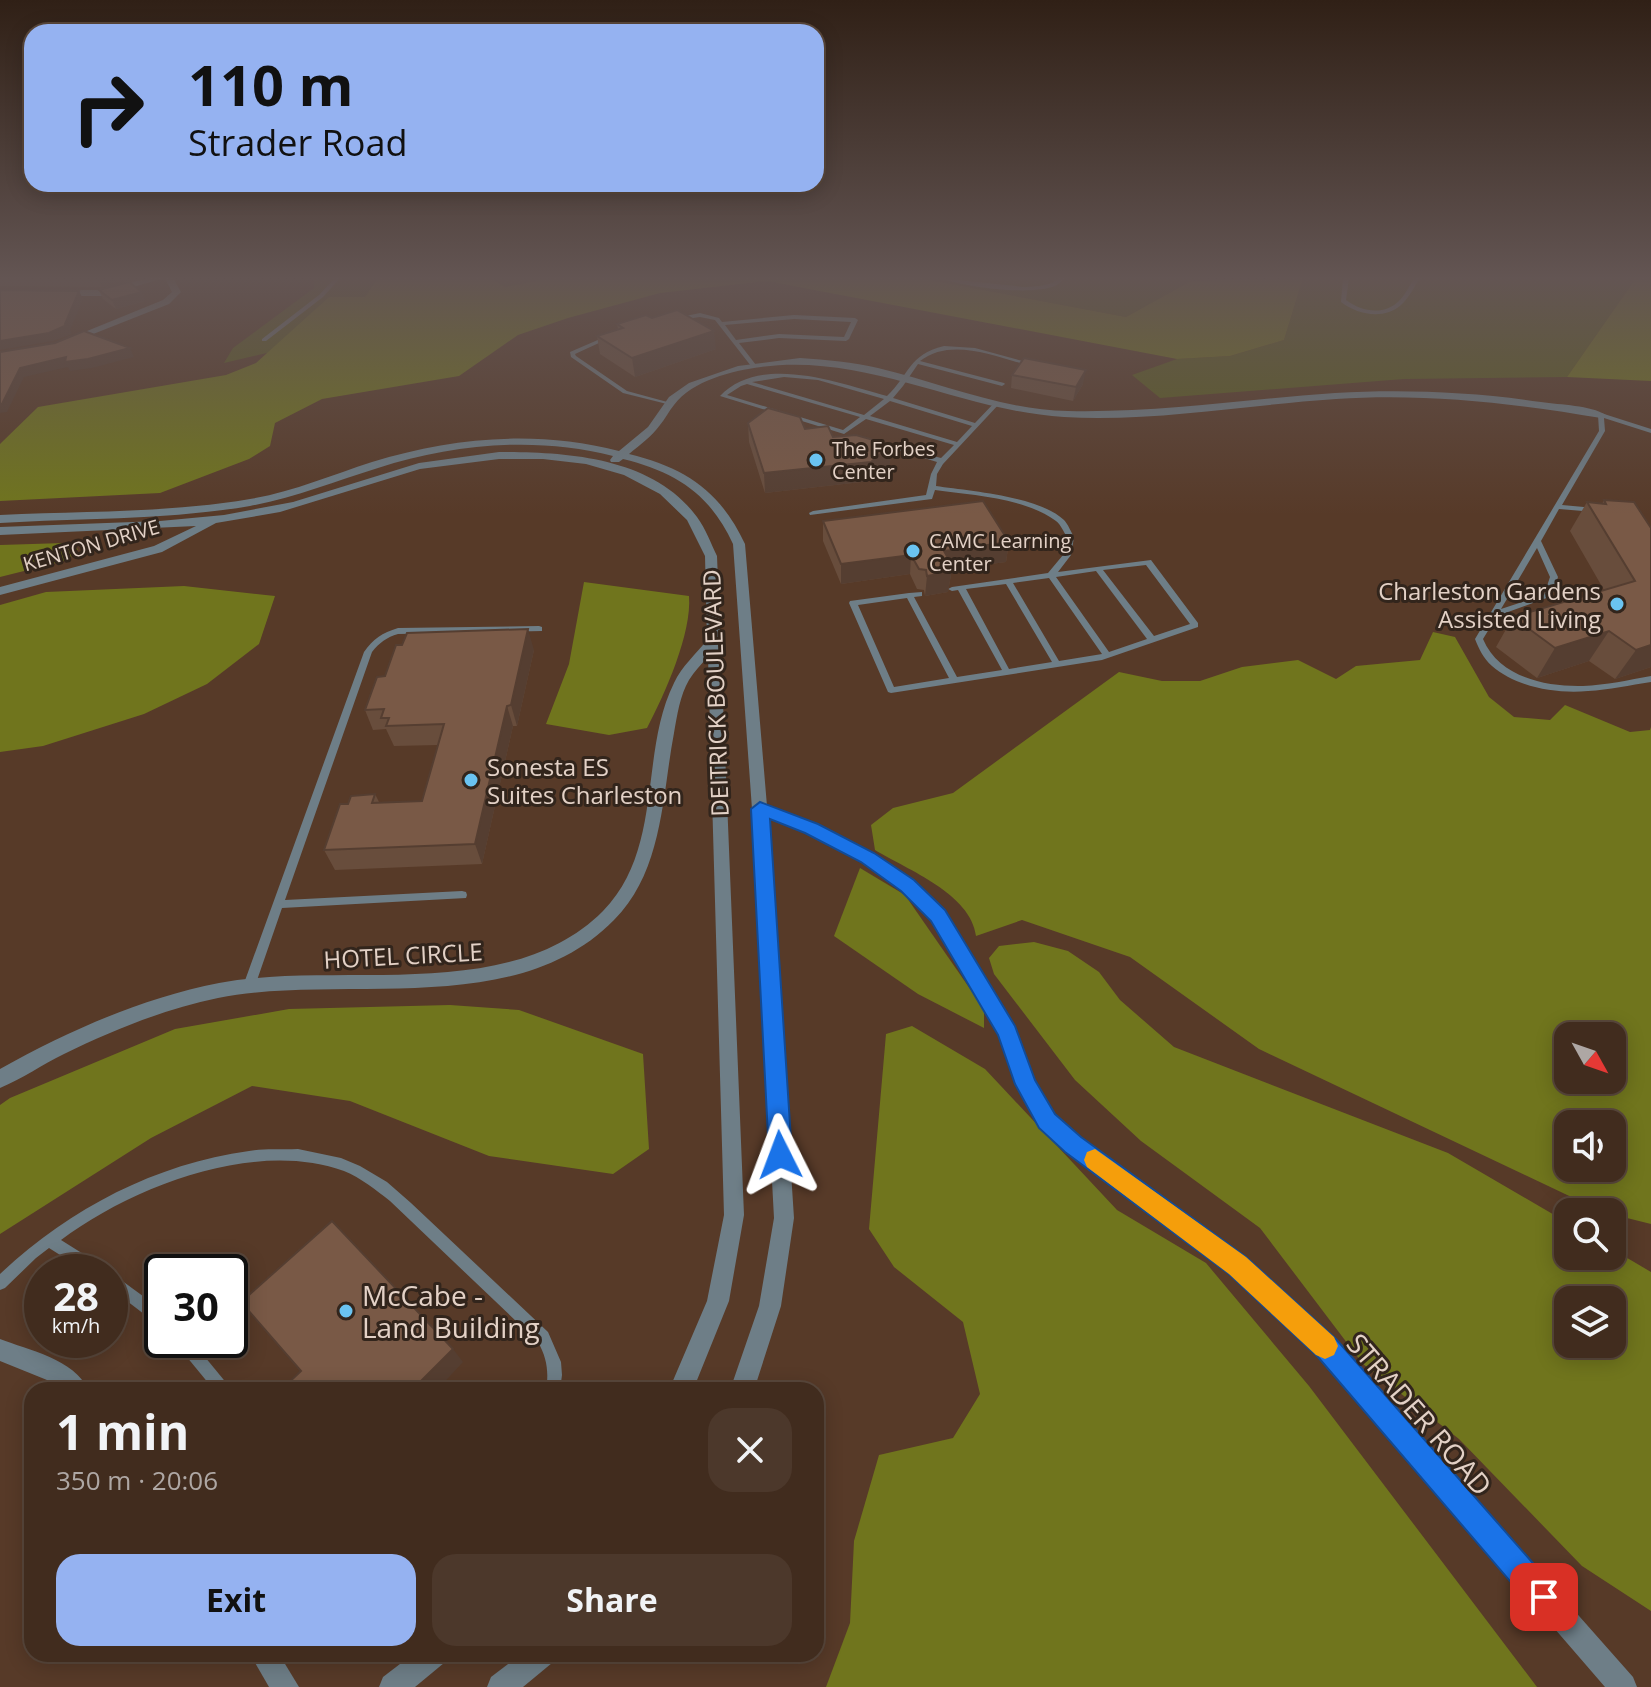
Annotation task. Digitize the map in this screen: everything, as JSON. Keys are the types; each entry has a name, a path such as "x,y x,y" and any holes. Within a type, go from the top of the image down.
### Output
{"street":[{"path":"608,467 654,426 669,404 686,389 706,378 753,365 819,361 905,378 997,403 1061,414 1337,396 1420,396 1487,398 1601,415"},
{"name":"DEITRICK BOULEVARD","path":"0,519 228,505 292,493 377,464 454,446 531,441 591,447 665,468 698,487 729,519 739,544 760,809 784,1218 770,1306 745,1382"},
{"name":"DEITRICK BOULEVARD","path":"0,531 217,519 298,505 419,466 460,459 533,455 608,467 636,476 664,491 688,510 704,536 711,556 734,1215 718,1301 684,1382"},
{"name":"KENTON DRIVE","path":"0,591 158,549 217,519 228,505"},
{"name":"HOTEL CIRCLE","path":"0,1079 72,1041 192,998 249,986 454,978 501,973 574,944 610,915 635,878 653,833 666,741 680,683 712,643"},
{"name":"STRADER ROAD","path":"760,809 811,828 868,858 907,886 938,916 1008,1032 1026,1084 1047,1121 1073,1144 1238,1266 1327,1348 1623,1687"},
{"path":"0,1350 55,1372 67,1382"},
{"path":"268,1662 285,1687"},
{"path":"393,1687 425,1662"},
{"path":"501,1687 533,1662"}],"lane":[{"path":"574,357 625,392 669,404"},
{"path":"747,357 753,365"},
{"path":"844,432 887,398 923,357"},
{"path":"996,357 1038,366"},
{"path":"917,362 1002,384"},
{"path":"858,436 723,396 729,389 749,383 786,375 806,376 976,425"},
{"path":"749,383 958,444"},
{"path":"813,513 929,497 934,474 942,461 997,403"},
{"path":"1651,431 1601,415 1602,431 1479,639 1491,663 1535,683 1583,690 1651,679"},
{"path":"872,441 942,461"},
{"path":"932,488 1028,504 1043,508 1061,520 1070,534 1070,544 1067,555 1051,575"},
{"path":"1557,507 1609,511"},
{"path":"1494,614 1548,596 1554,577 1537,541"},
{"path":"954,680 914,594 853,603 891,690 1007,672 1057,664 1107,655 1195,625 1148,562 956,588 1007,672"},
{"path":"1098,569 1152,640"},
{"path":"1051,575 1107,655"},
{"path":"1008,581 1057,664"},
{"path":"249,986 368,652 377,640 398,631 539,629"},
{"path":"280,904 462,895"},
{"path":"0,1283 50,1241 101,1207 197,1165 262,1153 341,1164 384,1187 543,1337 554,1356 557,1373 555,1382"},
{"path":"50,1241 71,1254"},
{"path":"128,1293 144,1305"},
{"path":"197,1358 216,1382"}],"shaded area":[{"path":"228,357 251,357 224,363"},
{"path":"263,357 487,357 459,376 322,399 275,423 270,446 249,459 160,493 0,501 0,444 38,407 226,375 256,363"},
{"path":"1165,357 1217,357 1177,359"},
{"path":"1581,357 1567,377 1404,379 1160,398 1132,375 1177,359"},
{"path":"1581,357 1651,357 1651,381 1567,377"},
{"path":"64,543 78,549 68,560 0,577 0,545"},
{"path":"584,582 689,596 682,645 647,728 609,735 546,724 569,664"},
{"path":"184,586 275,596 259,644 207,684 144,714 43,746 0,752 0,605 46,592"},
{"path":"1433,632 1455,637 1489,697 1514,717 1550,720 1565,705 1630,732 1650,730 1651,727 1651,1224 1626,1218 1626,1198 1573,1198 1259,1049 1130,957 1022,920 976,936 972,921 951,896 875,850 871,825 893,808 953,793 1119,672 1162,681 1200,681 1242,667 1298,660 1336,679 1356,666 1420,660"},
{"path":"860,868 905,895 984,1009 984,1028 918,994 834,936"},
{"path":"1034,942 1068,951 1099,972 1120,1000 1174,1047 1448,1153 1554,1215 1554,1270 1626,1270 1626,1257 1651,1272 1651,1611 1582,1566 1459,1439 1363,1364 1260,1228 1141,1141 1075,1080 994,974 989,958 999,946"},
{"path":"450,1005 519,1010 643,1054 649,1149 613,1174 489,1156 350,1101 252,1086 151,1138 0,1234 0,1105 10,1098 175,1029 289,1009"},
{"path":"912,1026 985,1069 1117,1210 1206,1263 1309,1386 1537,1687 826,1687 850,1623 854,1541 879,1455 953,1438 980,1394 963,1322 894,1267 869,1229 886,1034"}],"building":[{"path":"0,357 97,357 65,362 66,357 20,368 0,404"},
{"path":"1024,358 1086,370 1076,387 1012,375"},
{"path":"768,408 800,417 805,429 828,426 833,437 856,435 891,445 871,462 764,473 748,423"},
{"path":"1604,500 1634,502 1651,528 1651,645 1636,650 1609,631 1555,648 1513,617 1635,581 1587,502 1606,504"},
{"path":"983,501 1009,542 944,551 952,565 947,568 950,572 927,576 926,570 919,569 911,555 841,564 823,521"},
{"name":"Sonesta ES Suites Charleston","path":"528,629 475,844 324,850 340,804 348,804 351,796 375,794 372,803 422,801 444,724 386,726 389,718 381,718 384,709 365,710 377,677 385,676 396,645 402,645 407,633"},
{"name":"McCabe - Land Building","path":"332,1221 453,1349 420,1382 289,1382 301,1371 248,1310 248,1296"}],"slow traffic":[{"path":"1095,1160 1238,1266 1325,1346"}],"place":[{"name":"The Forbes Center","path":"816,460"},
{"name":"CAMC Learning Center","path":"913,551"},
{"name":"Charleston Gardens Assisted Living","path":"1617,604"},
{"name":"Sonesta ES Suites Charleston","path":"471,780"},
{"name":"McCabe - Land Building","path":"346,1311"}],"route":[{"path":"780,1155 760,809 811,828 868,858 907,886 938,916 1008,1032 1026,1084 1047,1121 1073,1144 1238,1266 1327,1348 1544,1597"}]}
